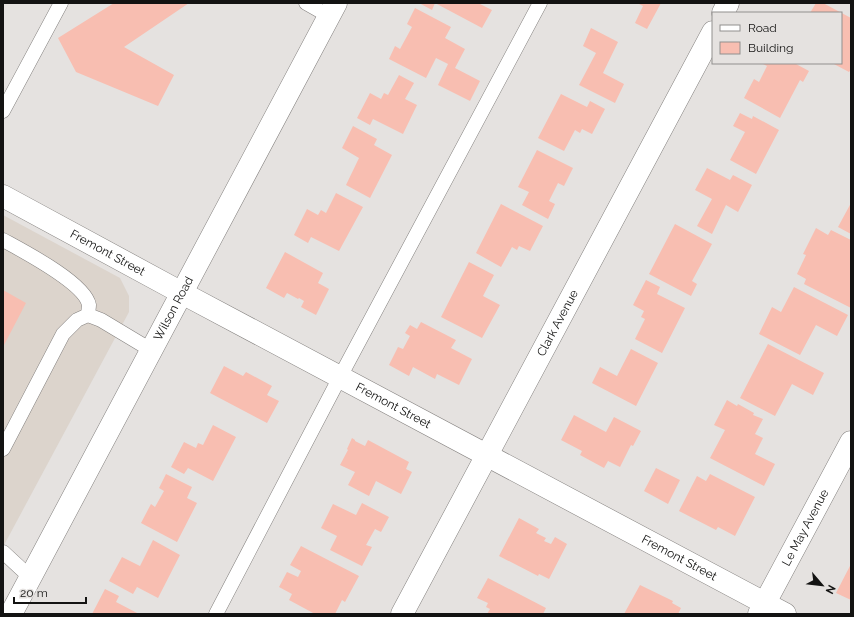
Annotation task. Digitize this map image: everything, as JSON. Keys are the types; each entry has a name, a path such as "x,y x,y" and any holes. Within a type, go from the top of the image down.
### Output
{"street":[{"path":"724,12 728,3"},
{"name":"Wilson Road","path":"11,614 333,9"},
{"name":"Clark Avenue","path":"402,614 712,34"},
{"name":"Fremont Street","path":"3,196 487,455 762,609 785,614"},
{"name":"Le May Avenue","path":"762,609 851,442"}],"lane":[{"path":"3,112 61,3"},
{"path":"306,3 333,9"},
{"path":"216,614 340,377 540,3"},
{"path":"3,240 35,257 76,286 84,295 89,306 88,315"},
{"path":"3,449 63,334 77,320 88,315 101,320 151,350"},
{"path":"3,552 30,577"}],"shaded area":[{"path":"3,215 120,278 129,296 129,312 3,547"}],"building":[{"path":"114,3 189,3 124,47 174,75 158,106 76,72 58,38"},
{"path":"419,3 435,3 432,10"},
{"path":"435,3 478,3 492,10 482,28"},
{"path":"637,3 661,3 647,29 635,23 643,6"},
{"path":"816,3 823,3 840,12 811,12"},
{"path":"415,8 451,27 445,38 465,49 455,68 480,81 470,101 438,85 448,64 436,58 426,78 389,59 395,46 400,49 412,27 407,24"},
{"path":"842,13 851,18 851,69 849,72 834,64 842,64"},
{"path":"591,28 618,42 603,73 624,84 615,103 579,85 596,53 583,46"},
{"path":"763,64 796,64 809,71 803,82 800,80 780,118 744,98 754,79 759,82 767,66"},
{"path":"399,75 414,83 405,99 417,105 403,134 373,119 370,125 357,118 370,93 381,99 384,93 388,95"},
{"path":"561,94 587,107 590,101 605,109 592,134 582,129 580,133 575,130 564,151 538,138"},
{"path":"740,113 752,119 753,116 779,130 756,174 730,160 745,132 733,126"},
{"path":"353,126 377,139 374,145 392,155 370,198 346,185 359,158 342,148"},
{"path":"537,150 573,168 564,186 558,183 549,201 555,204 548,219 522,205 529,192 518,187"},
{"path":"707,168 730,180 733,175 752,185 738,212 726,205 712,234 697,226 712,199 695,190"},
{"path":"336,193 363,207 339,251 311,237 308,243 294,235 307,209 318,215 321,210 326,213"},
{"path":"851,203 851,234 838,227"},
{"path":"501,204 543,226 530,251 519,246 517,250 512,247 501,267 476,253"},
{"path":"675,224 712,244 692,281 697,284 691,296 649,274"},
{"path":"816,228 828,235 831,230 851,240 851,308 804,284 806,279 797,274 806,255 803,254"},
{"path":"285,252 323,273 318,283 329,289 316,315 301,307 304,301 299,298 298,299 287,293 284,298 266,288"},
{"path":"469,262 494,275 483,296 500,305 482,338 441,317"},
{"path":"646,280 660,287 657,294 685,308 662,353 635,339 645,319 641,317 644,311 633,305"},
{"path":"794,287 848,315 837,336 816,325 800,355 759,334 772,307 781,312"},
{"path":"3,290 26,303 3,347"},
{"path":"421,322 456,340 451,348 472,359 459,385 437,374 435,379 413,367 409,376 389,365 398,347 403,349 410,336 405,333 410,325 417,329"},
{"path":"768,344 824,373 813,395 792,384 775,416 740,398"},
{"path":"631,349 658,363 636,406 592,383 600,367 617,376"},
{"path":"224,366 243,376 246,372 272,386 267,395 279,401 267,423 210,393"},
{"path":"727,400 737,406 738,404 754,413 753,415 763,419 755,434 763,438 755,454 775,464 764,486 710,458 725,430 714,425"},
{"path":"574,415 606,432 614,417 641,431 633,446 631,445 620,467 608,461 604,468 580,455 582,451 561,440"},
{"path":"213,425 236,437 213,481 188,468 184,474 171,467 184,442 196,448 198,443 203,445"},
{"path":"352,438 365,446 368,440 409,462 406,469 412,472 401,494 376,481 369,496 348,485 355,472 340,465 348,450 347,449"},
{"path":"656,468 680,480 668,504 644,491"},
{"path":"166,474 192,487 187,498 197,503 177,542 141,523 151,504 155,507 164,491 159,488"},
{"path":"710,474 755,497 735,536 718,527 716,530 679,511 697,476 706,481"},
{"path":"362,503 389,517 381,532 375,529 366,545 372,547 362,566 330,550 337,536 321,528 333,504 356,515"},
{"path":"519,518 539,529 536,533 546,538 544,541 551,544 555,537 567,544 549,579 539,574 538,576 499,556"},
{"path":"153,540 180,555 158,598 137,587 133,594 109,581 122,557 140,566"},
{"path":"301,546 359,576 345,602 342,600 335,614 315,614 289,600 292,594 279,587 287,572 298,577 301,571 290,565"},
{"path":"851,564 851,600 836,593"},
{"path":"488,578 546,608 543,614 487,614 490,609 486,607 488,603 477,598"},
{"path":"640,585 673,601 672,603 681,608 678,614 624,614"},
{"path":"105,589 119,596 116,602 139,614 92,614"}]}
